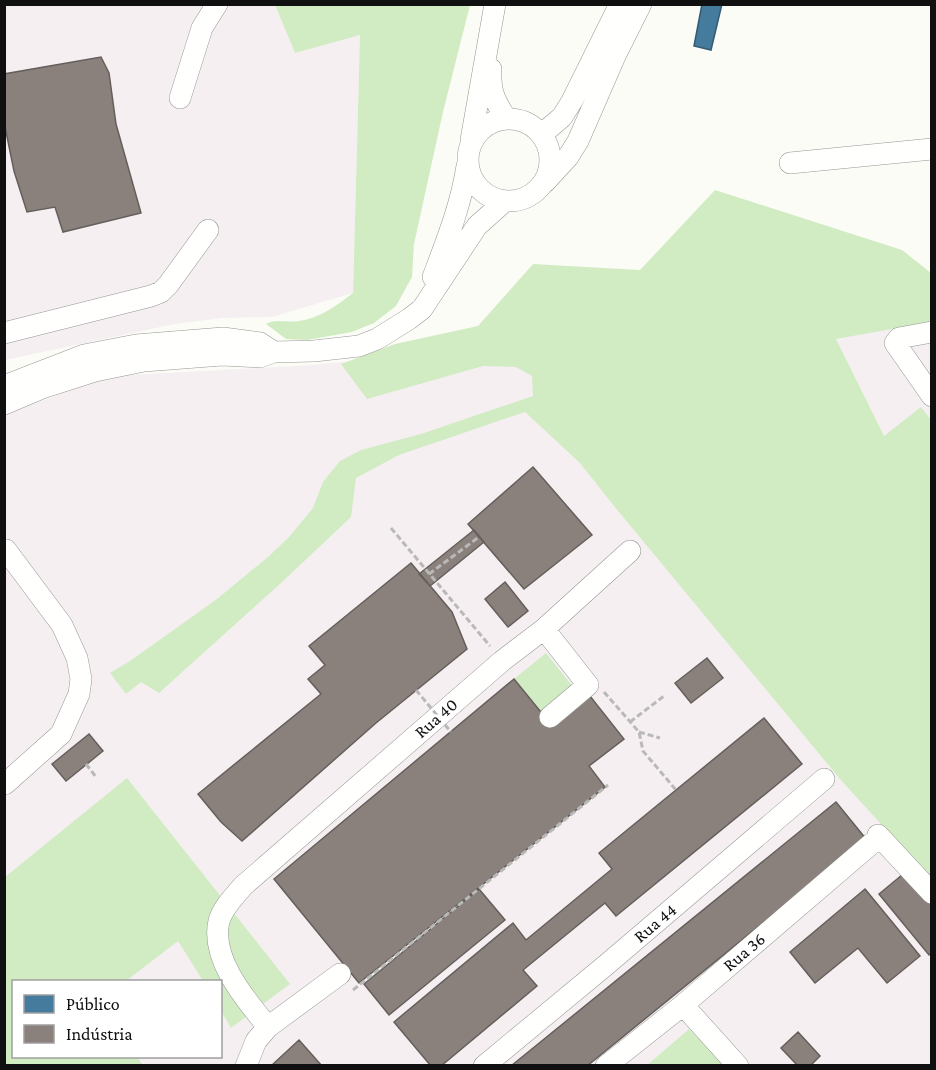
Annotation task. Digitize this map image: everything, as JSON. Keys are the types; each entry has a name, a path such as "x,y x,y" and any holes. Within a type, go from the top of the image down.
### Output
{"street":[{"path":"180,98 202,28 217,4"},
{"path":"542,134 562,117 572,101 620,4"},
{"path":"467,166 471,179 491,198 517,201 539,189 568,157 578,141 615,56 641,4"},
{"path":"494,13 490,85 493,96 506,118"},
{"path":"422,309 455,220 494,13"},
{"path":"470,144 484,126 495,120 506,118 526,122 542,134 549,147 550,162 547,176 539,189"},
{"path":"790,163 932,149"},
{"path":"4,404 42,388 95,371 223,347 260,343 274,352 314,351 359,346 377,339 422,309 477,226 505,201"},
{"path":"4,333 161,292 208,230"},
{"path":"932,332 899,338 895,341 895,346 932,396"},
{"path":"4,386 84,355 136,345 223,347"},
{"path":"5,784 61,734 79,694 81,679 77,658 62,625 6,550"},
{"name":"Rua 40","path":"273,1024 237,989 226,968 218,937 219,922 224,909 243,886 502,662 544,629 630,551"},
{"path":"544,629 588,685 550,717"},
{"name":"Rua 44","path":"484,1065 606,965 824,779"},
{"name":"Rua 36","path":"606,1065 683,1005 877,839 878,835 932,893"},
{"path":"246,1065 256,1041 273,1024 340,974"},
{"path":"683,1005 738,1065"}],"path":[{"path":"391,528 502,662"},
{"path":"429,574 479,537"},
{"path":"602,689 639,732 644,751 676,790"},
{"path":"416,690 451,732"},
{"path":"630,722 664,696"},
{"path":"639,732 660,738"},
{"path":"86,764 96,777"},
{"path":"346,995 608,785"}],"shaded area":[{"path":"5,5 275,5 295,53 360,34 353,293 272,317 223,318 175,324 5,360"},
{"path":"931,303 931,1065 5,1066 5,414 111,376 311,365"}],"green space":[{"path":"275,5 470,5 443,112 414,244 412,277 396,306 374,323 352,332 307,340 286,339 266,324 274,321 299,321 314,317 334,307 353,293 360,35 295,53"},
{"path":"715,190 902,250 931,273 931,322 836,339 884,436 921,407 931,420 931,885 909,855 840,779 580,463 525,412 399,455 356,478 351,517 281,583 159,693 141,682 126,694 110,673 217,599 269,556 289,537 313,508 323,482 340,461 361,450 421,434 533,396 532,376 516,367 483,366 367,399 341,364 395,344 478,326 533,264 640,270"},
{"path":"546,653 574,688 542,714 514,679"},
{"path":"127,778 290,984 231,1028 222,1013 222,980 202,980 178,941 127,980 12,980 12,1058 138,1058 143,1065 5,1066 5,877"},
{"path":"689,1029 724,1065 646,1066"}],"building: Público":[{"path":"702,4 722,4 711,50 694,46"}],"building: Indústria":[{"path":"101,57 109,73 116,124 141,213 63,232 55,207 27,212 14,171 4,122 4,74"},
{"path":"533,467 592,535 524,589 468,524"},
{"path":"533,467 592,535 524,589 468,524"},
{"path":"474,530 484,542 430,586 419,574"},
{"path":"411,563 452,612 467,649 376,723 242,841 221,822 198,794 321,694 308,679 325,665 309,646"},
{"path":"505,582 528,611 508,627 485,599"},
{"path":"707,658 723,678 691,703 675,683"},
{"path":"514,679 553,727 590,696 624,739 589,766 605,787 359,983 274,879"},
{"path":"764,718 802,764 616,916 605,903 523,970 537,986 441,1066 431,1066 394,1022 513,923 526,940 612,869 599,853"},
{"path":"89,734 103,751 66,781 52,764"},
{"path":"836,802 866,839 587,1066 511,1066"},
{"path":"908,870 932,899 932,952 929,955 879,894"},
{"path":"479,889 505,920 389,1015 364,984"},
{"path":"865,889 920,956 887,983 858,948 815,983 790,952"},
{"path":"798,1032 820,1056 810,1066 798,1066 781,1048"},
{"path":"299,1040 322,1066 271,1066"}]}
